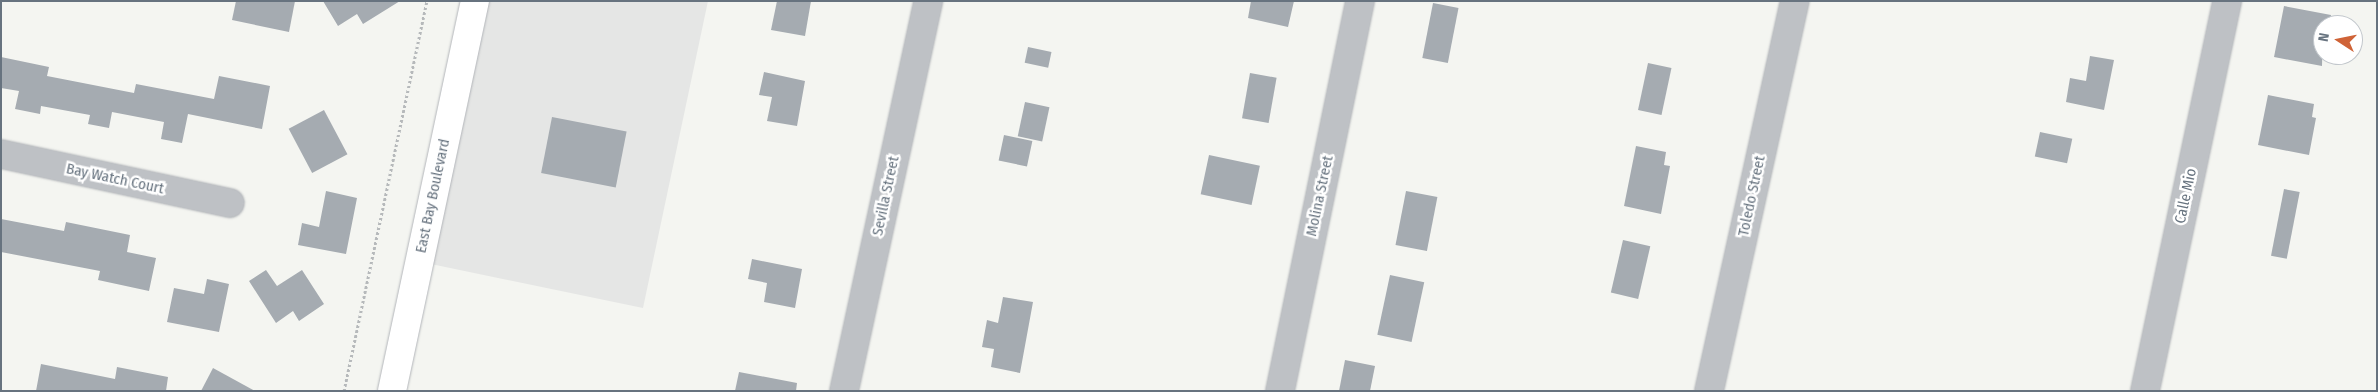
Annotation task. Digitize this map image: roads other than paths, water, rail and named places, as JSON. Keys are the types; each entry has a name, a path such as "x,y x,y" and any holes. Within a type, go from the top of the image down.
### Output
{"main road":[{"name":"East Bay Boulevard","path":"392,391 475,1"}],"street":[{"name":"Sevilla Street","path":"844,391 928,1"},
{"name":"Molina Street","path":"1280,391 1360,1"},
{"name":"Toledo Street","path":"1709,391 1794,1"},
{"name":"Calle Mio","path":"2145,391 2227,1"},
{"name":"Bay Watch Court","path":"1,154 230,203"}]}
